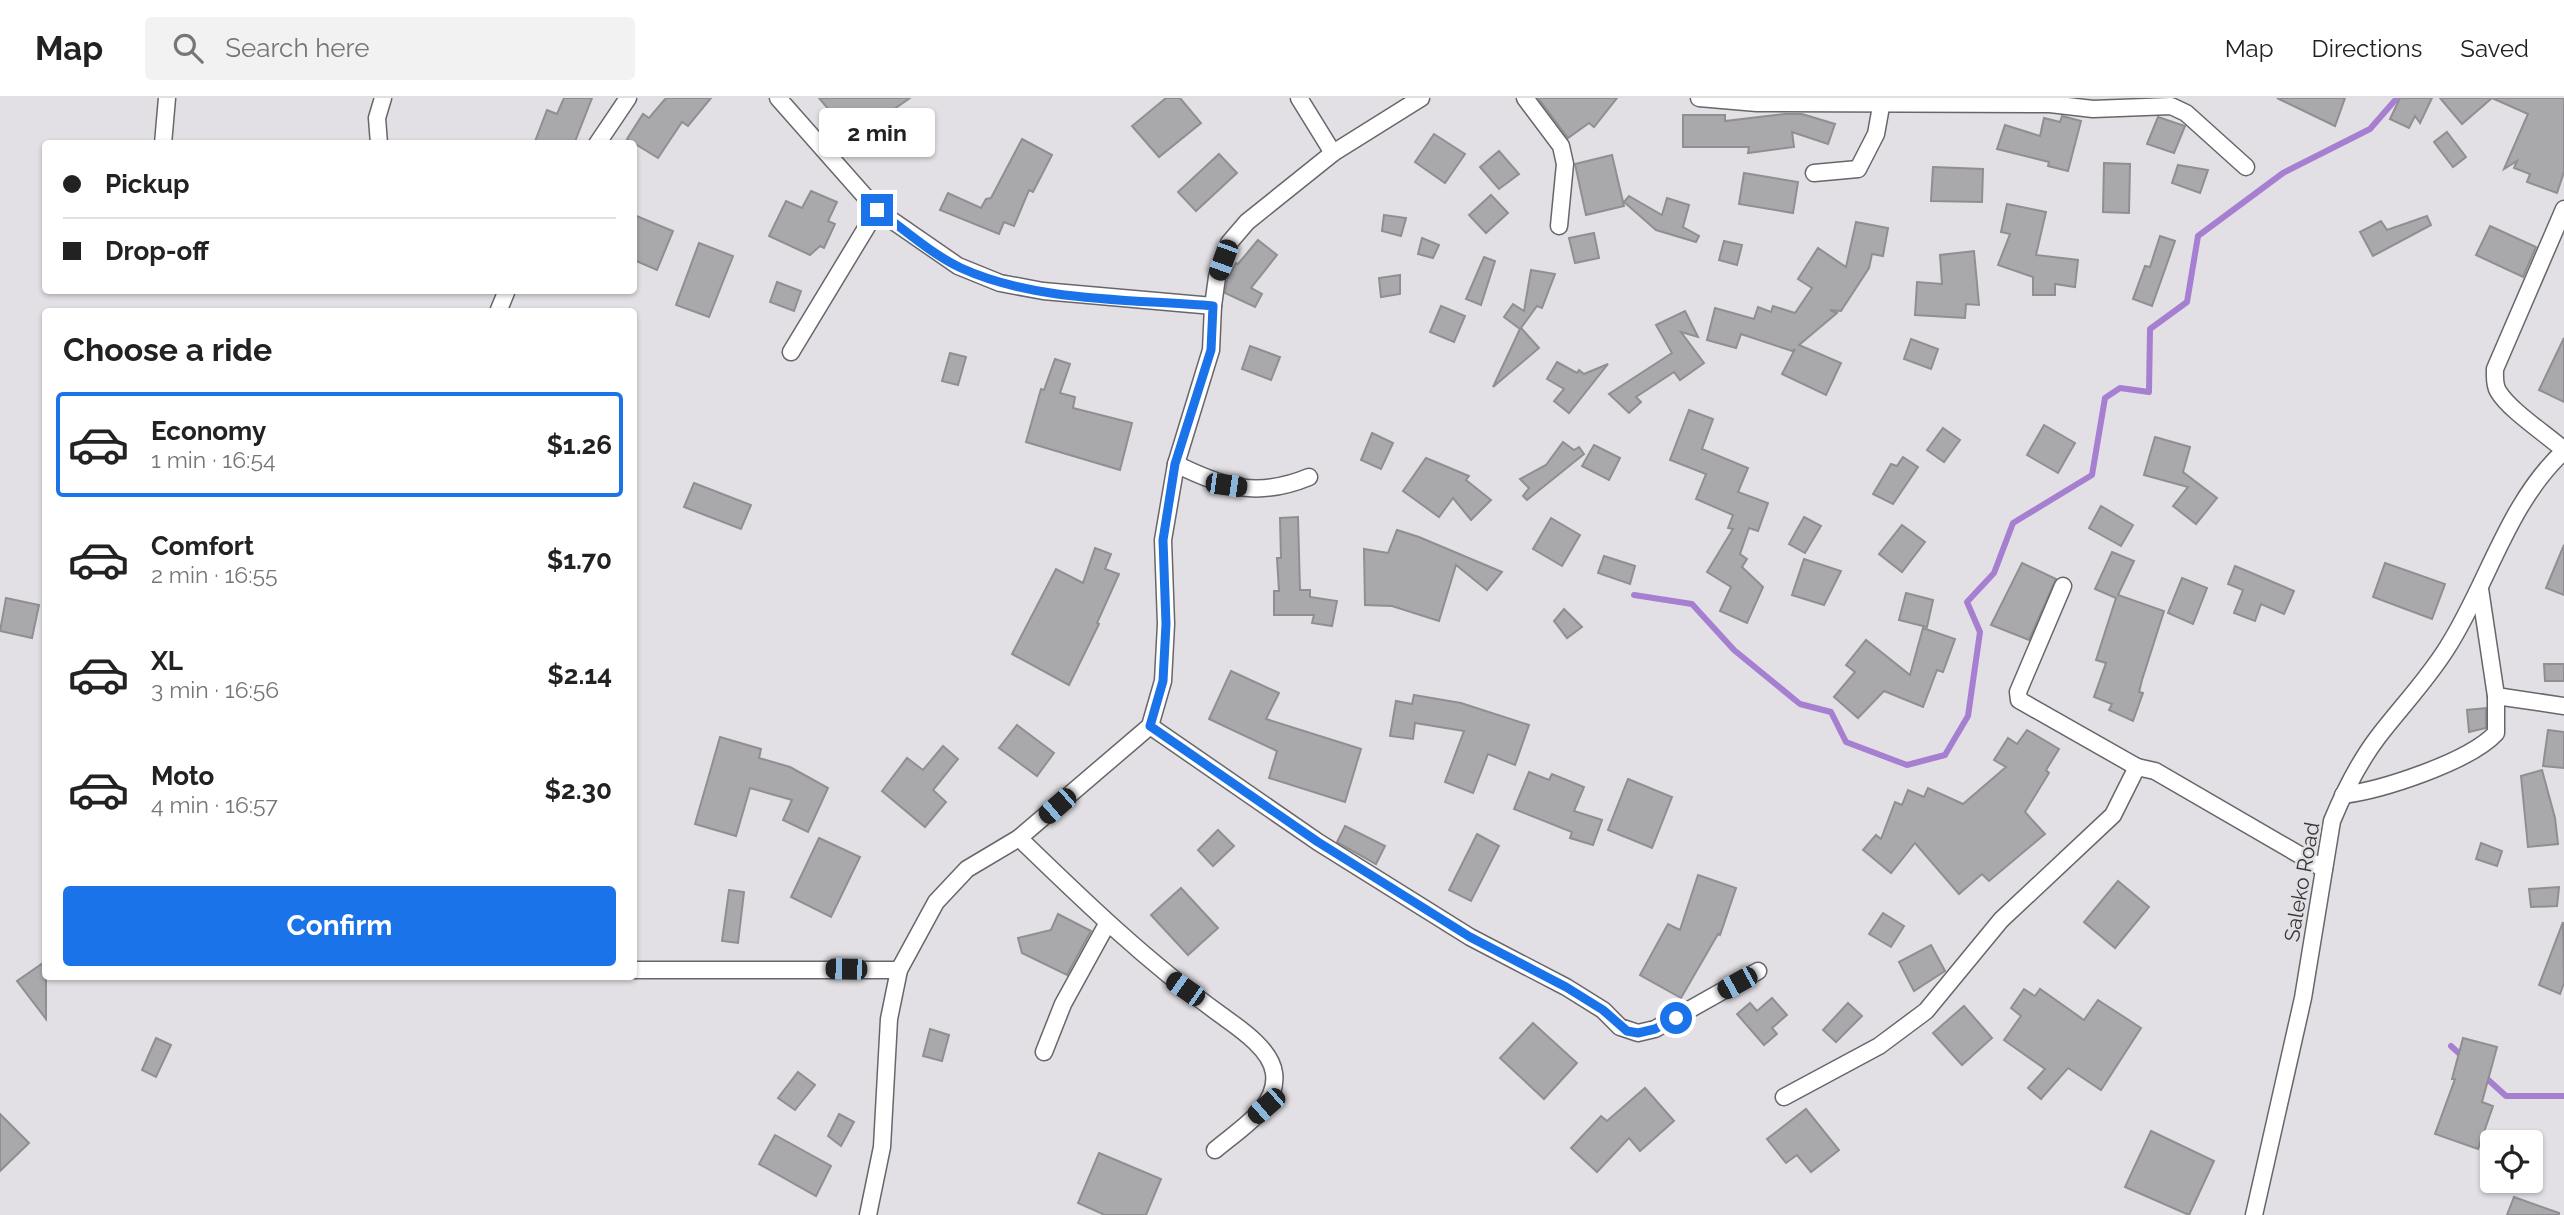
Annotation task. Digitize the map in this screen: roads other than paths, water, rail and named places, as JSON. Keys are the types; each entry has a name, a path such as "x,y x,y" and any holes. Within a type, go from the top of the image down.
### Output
{"street":[{"path":"163,140 167,98"},
{"path":"379,140 377,118 383,98"},
{"path":"600,140 628,98"},
{"path":"778,98 877,210 958,266 1000,284 1043,291 1213,306"},
{"path":"1299,98 1333,153"},
{"path":"867,1215 883,1147 888,1019 900,970 936,902 967,869 1019,838 1150,726 1163,681 1166,624 1163,540 1175,464 1211,350 1217,276 1229,243 1247,222 1333,153 1421,98"},
{"path":"1525,98 1561,146 1565,164 1559,226"},
{"path":"1699,98 2050,104 2093,109 2171,106 2186,113 2246,167"},
{"path":"1814,173 1858,169 1877,134 1882,101"},
{"path":"2564,209 2495,369 2495,381 2498,391 2510,404 2564,451"},
{"path":"791,352 877,210"},
{"name":"Saleko Road","path":"2254,1215 2303,998 2332,821 2343,795 2378,737 2447,649 2480,589 2494,554 2543,470 2564,451"},
{"path":"1175,464 1226,485 1257,489 1283,488 1309,477"},
{"path":"2063,586 2018,692 2018,701 2137,767 2155,771 2324,869"},
{"path":"2343,795 2393,785 2487,743 2496,733 2496,696 2480,589"},
{"path":"2496,696 2564,706"},
{"path":"1150,726 1318,842 1470,937 1566,987 1603,1010 1627,1031 1638,1033 1655,1029 1758,971"},
{"path":"1784,1097 1904,1031 1926,1011 2001,920 2108,821 2128,789 2137,767"},
{"path":"1019,838 1107,924 1166,975 1244,1031 1265,1054 1275,1071 1274,1088 1266,1106 1215,1150"},
{"path":"1044,1052 1063,1004 1107,924"},
{"path":"637,970 900,970"}],"waterway":[{"path":"1634,595 1692,604 1734,650 1800,704 1831,712 1846,742 1907,765 1945,755 1968,716 1980,632 1967,602 1994,573 2013,523 2092,475 2105,398 2120,388 2149,392 2150,329 2187,302 2198,236 2283,173 2370,129 2397,98"},
{"path":"2451,1046 2463,1057"},
{"path":"2484,1076 2506,1096 2564,1096"}]}
